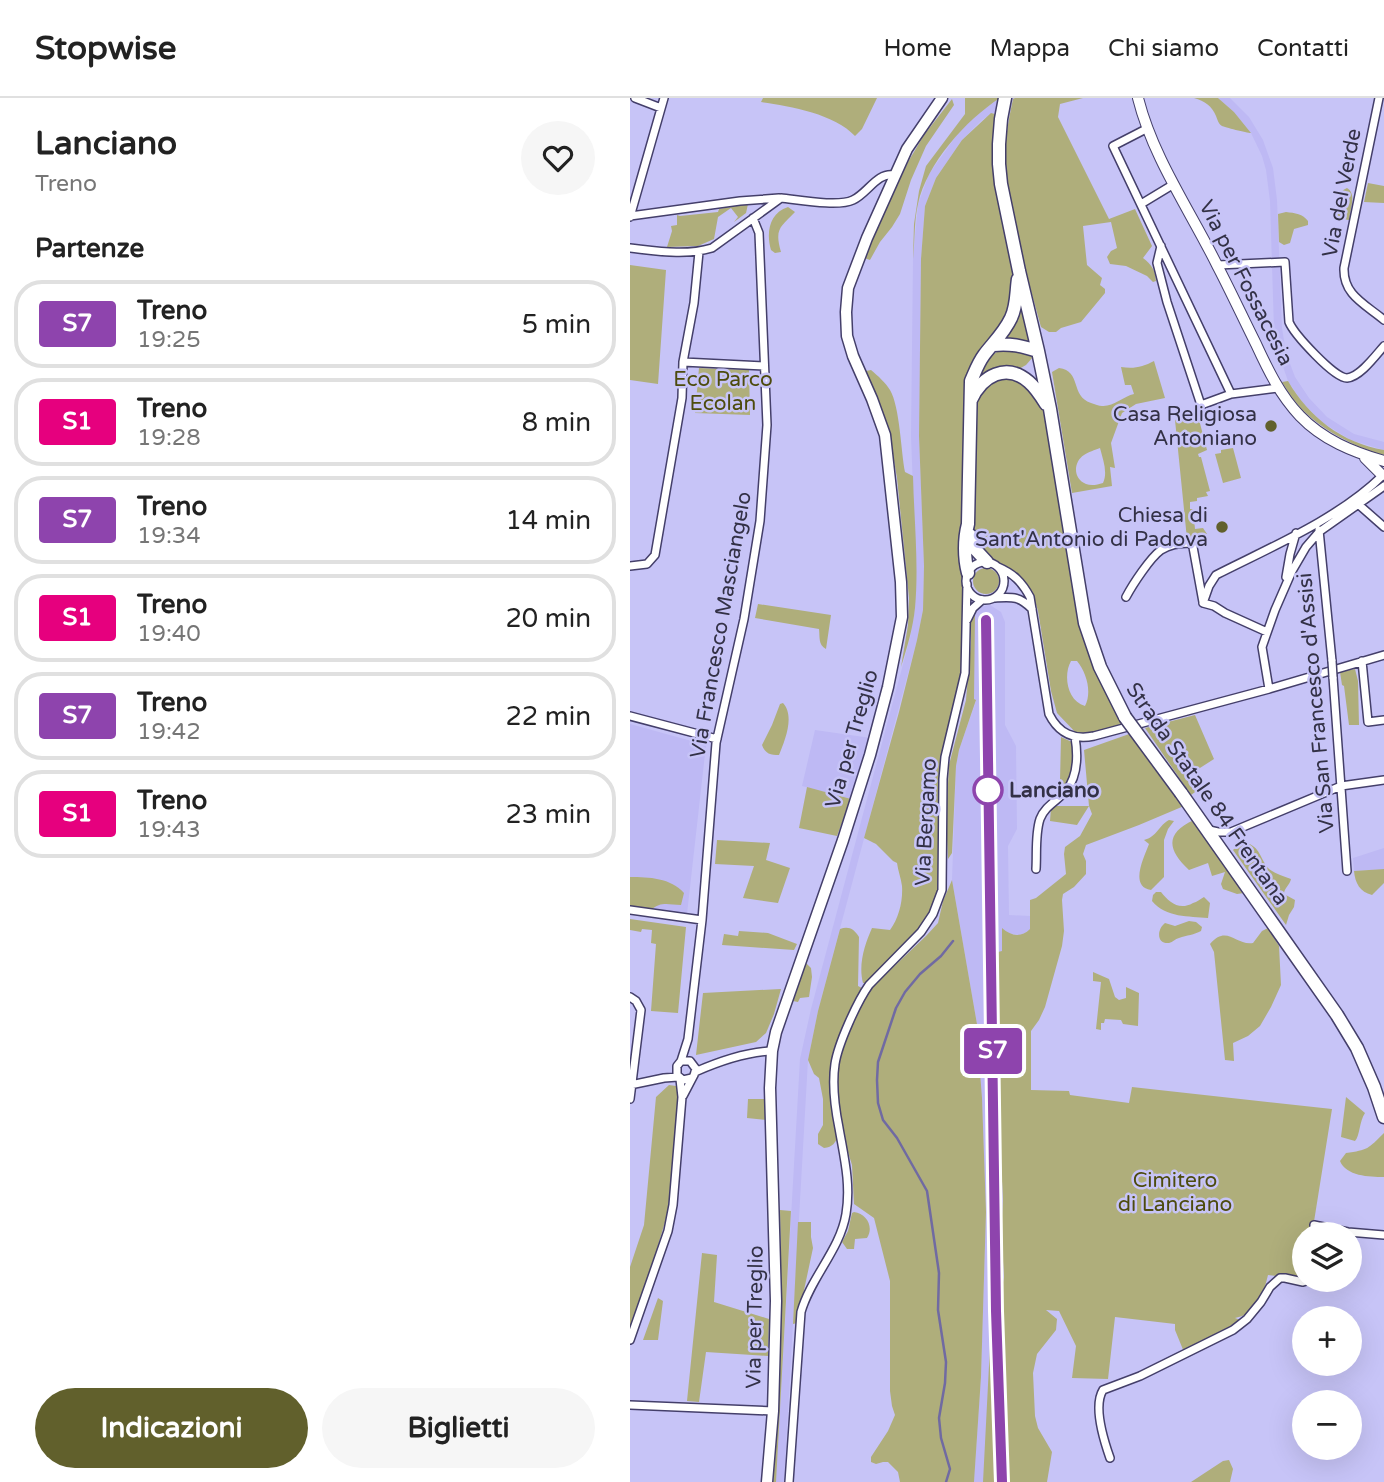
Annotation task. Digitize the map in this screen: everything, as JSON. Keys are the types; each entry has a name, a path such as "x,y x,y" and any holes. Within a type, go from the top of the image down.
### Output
{"main road":[{"name":"Via per Treglio","path":"767,1482 773,1410 776,1300 770,1088 772,1051 776,1032 870,755 888,687 902,617 901,582 884,435 853,356 848,336 848,288 894,175 907,149 942,98"},
{"name":"Strada Statale 84 Frentana","path":"1005,98 1001,119 1001,184 1050,409 1085,623 1100,667 1125,717 1206,828 1357,1048 1384,1117"},
{"path":"992,565 974,548 968,524 971,381 985,353 1011,317 1019,271"},
{"path":"993,345 1020,345 1038,351 1033,361 1015,374"},
{"path":"970,404 978,387 989,376 1003,373 1015,374 1032,385 1050,409"},
{"path":"967,578 968,524"}],"street":[{"path":"635,98 661,108"},
{"path":"664,98 630,217 740,201 781,198 842,204 854,200 880,176 894,175"},
{"name":"Via per Fossacesia","path":"1138,98 1148,128 1174,184 1218,265 1278,388 1301,417 1320,433 1359,454 1383,474"},
{"name":"Via del Verde","path":"1379,98 1344,277 1352,294 1384,320"},
{"path":"1148,128 1113,145 1231,394"},
{"path":"1141,204 1174,184"},
{"path":"630,248 679,253 699,252 717,245 781,198"},
{"name":"Via Francesco Masciangelo","path":"679,1064 688,1038 702,920 718,739 745,617 760,521 766,425 759,233 753,218"},
{"path":"1161,246 1157,263 1201,405 1231,394 1278,388"},
{"path":"630,566 647,564 655,555 682,398 683,362 694,303 699,252"},
{"path":"1218,265 1285,262 1289,322 1292,329 1310,350 1339,376 1348,378 1358,374 1384,346"},
{"path":"683,362 764,366"},
{"path":"1269,689 1262,647 1285,584 1306,547 1319,532 1358,504 1383,474"},
{"path":"1203,603 1216,575 1317,523 1355,500 1383,474"},
{"path":"1358,504 1384,527"},
{"name":"Via San Francesco d'Assisi","path":"1317,523 1332,661 1347,871"},
{"path":"1285,584 1296,533"},
{"path":"1126,597 1133,583 1160,551 1180,543 1190,543 1203,603"},
{"path":"982,600 970,593 967,578 978,564 992,565 1012,573 1024,585 1033,609 1049,714 1062,730 1081,739 1383,656"},
{"path":"992,565 1003,574 1004,583 1001,592 994,598"},
{"name":"Via Bergamo","path":"789,1482 801,1312 806,1296 839,1239 848,1202 846,1167 835,1101 836,1055 866,989 920,932 938,903 942,890 943,779 945,757 965,673 967,578"},
{"path":"965,624 971,611 982,600 1016,597 1033,609"},
{"path":"1203,603 1267,632"},
{"path":"1363,661 1367,722 1384,720"},
{"path":"630,716 718,739"},
{"path":"1036,869 1041,818 1072,781 1076,761 1075,737"},
{"path":"1206,828 1231,832 1341,786 1384,780"},
{"path":"1220,848 1231,832"},
{"path":"630,910 702,920"},
{"path":"630,997 641,1010 630,1099"},
{"name":"Via Francesco Masciangelo","path":"688,1038 691,1062"},
{"path":"631,1085 664,1077 686,1080 715,1063 755,1052 772,1051"},
{"path":"682,1097 694,1075 691,1062"},
{"path":"664,1077 679,1064 715,1063"},
{"path":"630,1340 668,1231 673,1205 682,1097 676,1072 679,1064"},
{"path":"1362,1234 1384,1236"},
{"path":"1110,1458 1101,1425 1099,1399 1103,1390 1140,1376 1233,1330 1247,1319 1270,1287 1280,1279 1292,1280"},
{"name":"Via per Treglio","path":"630,1405 773,1410"}],"shaded area":[{"path":"1000,98 1015,98 982,120 962,140 936,178 925,206 921,259 919,436 923,610 818,1011 808,1060 784,1482 776,1482 800,1059 910,638 915,609 911,436 913,259 918,204 929,174 956,136 977,114"},
{"path":"1218,98 1230,98 1249,117 1263,140 1273,168 1277,200 1282,328 1286,353 1295,377 1309,398 1327,417 1354,434 1384,442 1384,450 1351,440 1323,423 1303,403 1288,381 1274,329 1270,201 1266,170 1251,133"},
{"path":"990,605 1001,612 1005,622 1005,725 1016,746 1017,829 1008,846 1009,915 1030,916 1030,929 1019,935 1007,933 1003,929 1002,952 998,952 1003,1200 1001,1231 1004,1277 1001,1293 1006,1482 974,1482 981,1377 986,1212 979,1059 982,1053 952,880 956,766 976,701 966,700 971,620 973,613 980,607"},
{"path":"630,724 706,745 687,914 630,907"},
{"path":"815,730 871,738 851,799 802,786"},
{"path":"1384,848 1384,869 1354,871 1353,858"}],"green space":[{"path":"763,98 877,98 862,129 855,136 846,128 824,117 761,102"},
{"path":"965,98 1000,98 961,130 930,173 917,211 913,259 914,224 926,166 965,114"},
{"path":"1015,98 1083,98 1060,104 1058,117 1109,219 1135,209 1152,246 1143,258 1154,271 1156,281 1153,282 1147,276 1126,266 1110,264 1107,257 1117,248 1111,222 1083,226 1087,265 1102,278 1100,285 1105,289 1105,293 1081,322 1056,332 1049,332 1041,327 1009,200 1005,151 1010,113"},
{"path":"1194,98 1218,98 1251,133 1222,126 1205,102"},
{"path":"952,99 954,105 926,146 900,214 870,260 864,258 908,162 924,135"},
{"path":"991,113 995,114 993,162 1013,261 1015,302 972,375 962,673 943,747 939,894 923,927 863,983 862,961 872,928 890,930 898,915 902,898 897,863 876,844 864,838 899,712 923,610 919,436 921,259 925,206 936,178 962,140"},
{"path":"1368,183 1384,186 1384,203 1364,202"},
{"path":"1347,188 1352,194 1349,220 1336,218 1334,209 1336,200"},
{"path":"748,204 746,213 734,222 738,217 731,208 718,217 714,239 698,246 667,247 671,226 677,225 677,215 718,212 719,209"},
{"path":"788,207 795,212 780,229 778,238 781,252 775,253 771,250 770,224 777,214"},
{"path":"1286,212 1304,217 1308,225 1294,229 1290,243 1284,245 1279,242 1278,214"},
{"path":"630,265 666,270 658,384 630,380"},
{"path":"1021,301 1030,345 1004,339"},
{"path":"1008,348 1026,352 1033,357 1019,369 975,382 991,356"},
{"path":"1154,361 1165,398 1136,404 1122,413 1111,443 1115,468 1110,467 1112,486 1072,493 1052,372 1059,368 1066,370 1085,400 1106,406 1134,394 1131,385 1125,385 1121,367 1134,368","holes":["1100,448 1105,470 1103,483 1086,484 1079,478 1076,466 1080,458"]},
{"name":"Eco Parco Ecolan","path":"699,368 749,370 750,415 695,413"},
{"path":"871,370 890,390 898,418 905,472 913,476 915,608 901,667 908,625 909,598 897,478 889,432 866,371"},
{"path":"1004,378 1018,379 1041,403 1049,430 1081,611 1127,727 1087,735 1077,734 1057,713 1032,591 1017,574 991,561 974,542 976,400 991,382","holes":["1071,661 1077,661 1087,683 1085,706 1074,699 1068,687 1067,673"]},
{"path":"1288,381 1306,406 1328,426 1354,441 1384,450 1384,455 1349,442 1316,422 1298,405 1282,382"},
{"path":"1197,412 1207,450 1198,454 1210,491 1206,492 1208,496 1190,502 1190,509 1193,509 1195,529 1203,528 1207,534 1187,539 1175,420"},
{"path":"1233,448 1241,478 1223,483 1215,454"},
{"path":"986,568 995,572 999,581 995,590 986,594 977,590 973,581 977,572"},
{"path":"758,604 831,615 826,649 821,643 819,629 755,618"},
{"path":"975,614 976,700 956,766 952,853 948,859 946,820 949,765 966,700 971,620"},
{"path":"1355,669 1358,681 1359,725 1349,725 1340,672"},
{"path":"783,703 787,708 789,721 786,735 779,755 771,754 762,745 780,704"},
{"path":"1195,715 1214,759 1189,775 1198,790 1191,795 1145,728"},
{"name":"Cimitero di Lanciano","path":"1132,733 1184,806 1086,845 1083,854 1086,874 1063,894 1062,946 1045,1007 1031,1031 1031,1090 1069,1091 1070,1095 1129,1103 1132,1087 1332,1109 1314,1222 1292,1222 1292,1278 1268,1275 1254,1308 1235,1318 1243,1321 1184,1352 1175,1324 1115,1317 1108,1379 1072,1378 1076,1346 1059,1311 1046,1310 1057,1319 1056,1330 1037,1354 1033,1373 1035,1416 1038,1428 1052,1452 1047,1482 1006,1482 1001,1293 1004,1277 1001,1231 1003,1200 998,952 1002,951 1002,928 1016,935 1030,929 1030,900 1066,874 1065,847 1080,836 1092,814 1084,750"},
{"path":"1061,737 1072,742 1074,764 1066,786 1049,801 1057,791 1060,781"},
{"path":"807,787 851,799 837,836 799,828"},
{"path":"1055,806 1089,806 1077,825 1050,821 1051,808"},
{"path":"1169,820 1174,821 1164,840 1164,877 1151,890 1144,888 1139,878 1149,844 1144,840"},
{"path":"1194,820 1244,893 1237,894 1223,889 1221,884 1225,872 1212,876 1208,863 1189,870 1176,856 1172,842 1174,836 1178,830"},
{"path":"717,840 770,843 766,860 790,868 778,903 743,898 754,866 715,864"},
{"path":"1246,843 1257,850 1269,869 1291,879 1284,894 1295,900 1286,925 1233,850"},
{"path":"1384,869 1384,883 1372,895 1364,892 1354,871"},
{"path":"630,877 652,878 673,884 684,893 681,905 662,904 651,910 630,907"},
{"path":"952,880 982,1053 979,1059 986,1212 981,1377 974,1482 900,1482 898,1472 888,1462 871,1462 871,1457 895,1415 890,1391 890,1281 874,1218 854,1204 852,1165 843,1136 839,1135 833,1144 824,1148 818,1144 818,1134 823,1125 823,1099 819,1078 814,1074 808,1060 840,929 851,929 859,937 858,986 864,989 885,975 938,923"},
{"path":"1156,892 1161,892 1179,906 1188,905 1204,897 1210,903 1208,918 1164,911 1152,901"},
{"path":"630,919 686,927 678,1013 651,1011 656,944 651,943 652,930 630,930"},
{"path":"1189,921 1202,927 1201,931 1169,943 1160,939 1160,929 1165,923 1175,926"},
{"path":"1268,928 1279,946 1281,985 1260,1026 1233,1043 1234,1061 1225,1060 1214,952 1210,944 1222,936 1253,943 1262,931"},
{"path":"739,931 768,933 797,944 794,950 722,945 724,934 738,936"},
{"path":"806,963 811,968 812,977 809,997 800,998 798,1002 793,1001"},
{"path":"1093,972 1109,979 1115,997 1119,1000 1126,998 1126,987 1139,993 1138,1026 1123,1024 1121,1020 1105,1019 1104,1023 1101,1023 1101,1030 1096,1029 1101,982 1093,981"},
{"path":"781,989 766,1033 756,1042 696,1055 703,993"},
{"path":"669,1085 678,1089 668,1212 630,1329 630,1267 644,1225 656,1097"},
{"path":"1346,1097 1365,1113 1355,1141 1341,1137"},
{"path":"748,1099 766,1099 766,1120 747,1118"},
{"path":"1384,1133 1384,1177 1359,1175 1343,1166 1340,1161 1346,1153 1367,1148"},
{"path":"780,1210 791,1211 776,1482 773,1482 781,1346"},
{"path":"854,1212 866,1218 870,1230 867,1238 855,1239 854,1249 847,1249 842,1242"},
{"path":"798,1222 811,1222 813,1248 797,1323 793,1324"},
{"path":"702,1253 717,1255 714,1302 769,1319 768,1356 706,1352 699,1402 687,1401"},
{"path":"658,1298 663,1301 658,1340 643,1340"},
{"path":"993,1345 994,1482 983,1482 990,1346"},
{"path":"1229,1460 1233,1469 1230,1482 1191,1482 1223,1461"}],"waterway":[{"path":"946,1482 950,1469 941,1438 939,1418 946,1362 938,1310 939,1273 927,1191 897,1138 883,1120 878,1103 877,1080 878,1062 896,1008 920,974 941,956 953,941"}],"railway":[{"path":"987,699 1002,1482"}],"train":[{"name":"S7","path":"986,620 996,1311 1002,1482"}],"place":[{"name":"Casa Religiosa Antoniano","path":"1271,426"},
{"name":"Chiesa di Sant'Antonio di Padova","path":"1222,527"},
{"name":"Lanciano","path":"988,790"}]}
